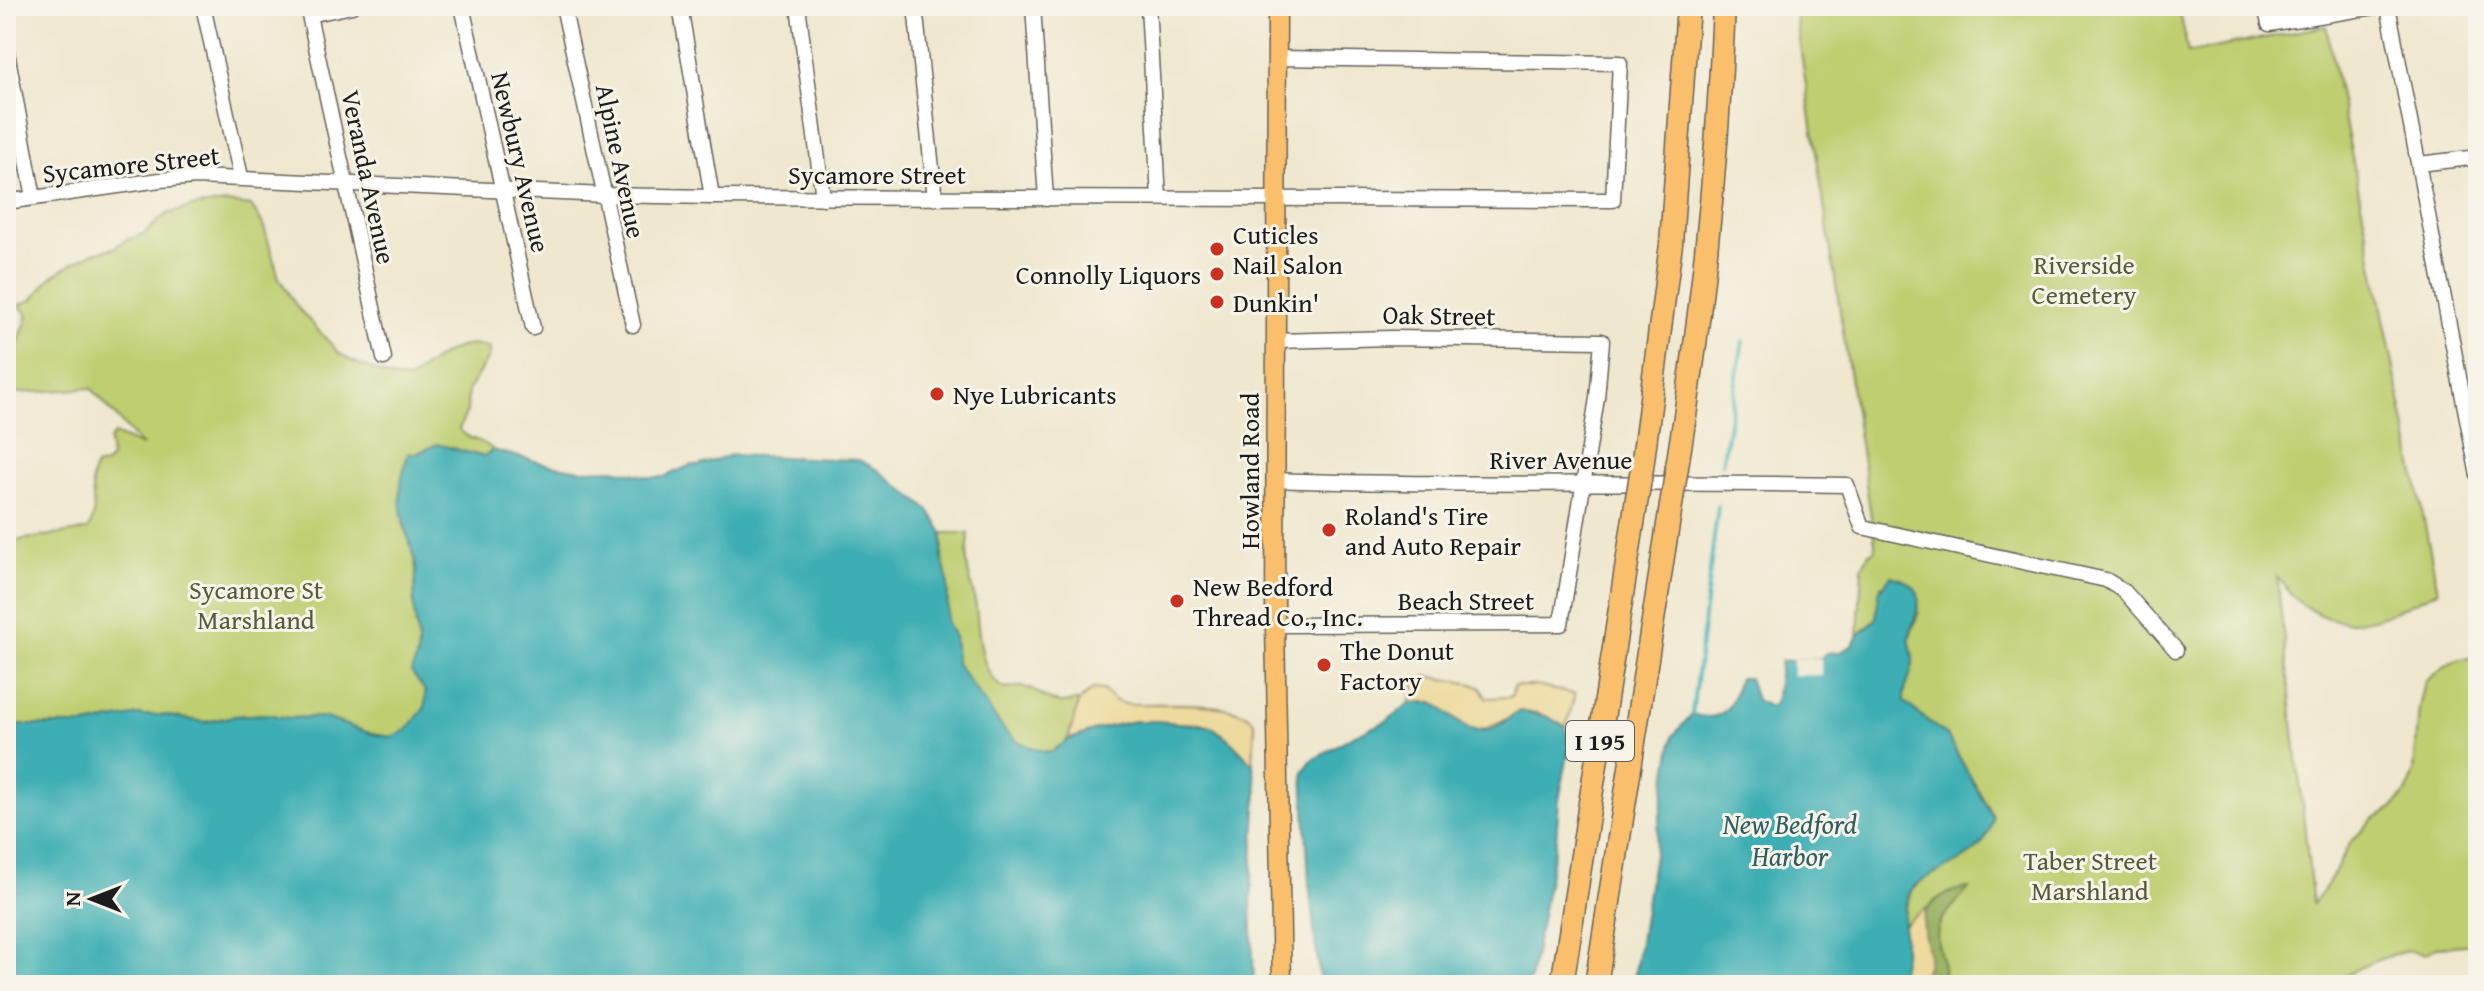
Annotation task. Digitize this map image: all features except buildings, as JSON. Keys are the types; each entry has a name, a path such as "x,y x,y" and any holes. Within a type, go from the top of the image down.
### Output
{"highway":[{"name":"I 195","path":"1562,985 1642,468 1670,256 1688,6"},
{"name":"I 195","path":"1596,985 1695,355 1716,147 1724,6"}],"main road":[{"name":"Howland Road","path":"1277,6 1275,625 1282,985"}],"street":[{"path":"203,6 241,177"},
{"path":"308,10 352,6"},
{"name":"Newbury Avenue","path":"462,6 533,328"},
{"name":"Alpine Avenue","path":"563,6 633,325"},
{"path":"680,6 712,197"},
{"path":"798,6 823,198"},
{"path":"915,6 935,198"},
{"path":"1033,6 1046,199"},
{"path":"1148,6 1159,198"},
{"path":"2265,6 2269,24 2381,6"},
{"path":"2388,6 2478,476"},
{"name":"Veranda Avenue","path":"308,10 384,358"},
{"path":"6,47 34,198"},
{"name":"Sycamore Street","path":"6,202 160,180 241,177 503,191 712,197 1613,200 1620,63 1276,58"},
{"path":"2419,164 2478,157"},
{"name":"Oak Street","path":"1276,341 1392,338 1602,341 1597,398 1581,482"},
{"name":"River Avenue","path":"1275,480 1400,485 1581,482 1847,485 1862,527 2106,580 2124,591 2176,650"},
{"name":"Beach Street","path":"1275,625 1561,624 1581,482"}],"green space":[{"name":"Riverside Cemetery","path":"1794,6 2179,6 2188,53 2326,26 2438,591 2385,615 2351,622 2334,620 2317,613 2298,601 2277,577 2313,904 2327,886 2350,843 2373,819 2393,808 2407,791 2414,771 2419,708 2425,682 2443,667 2460,659 2478,657 2478,944 2436,947 2425,954 2408,951 2391,955 2359,968 2331,985 1897,985 1905,925 1903,919 1911,891 1992,814 1947,736 1904,702 1904,688 1913,664 1909,638 1919,612 1881,585 1876,619 1858,636 1862,567 1869,553 1876,550"},
{"name":"Sycamore St Marshland","path":"228,203 251,206 263,224 279,278 297,307 339,353 350,360 389,377 409,380 456,348 478,345 490,348 488,358 468,390 467,411 459,429 493,450 484,456 437,444 418,453 403,522 416,572 414,611 418,628 418,657 433,706 406,731 391,737 372,734 323,717 288,718 267,714 205,722 163,715 140,715 85,725 6,725 6,539 13,541 87,530 94,506 93,473 96,466 106,464 111,458 109,441 114,434 142,446 91,388 6,394 6,367 16,350 28,315 19,305 33,299 51,277 73,263 143,234 167,214 196,206"},
{"path":"943,533 968,533 968,569 981,650 989,673 996,682 1005,689 1029,688 1059,703 1079,701 1068,739 1060,748 1053,751 1036,749 1012,737 995,719 956,663 954,637 947,623"},
{"path":"1969,888 1940,923 1937,939 1943,970 1939,985 1918,985 1927,959 1922,930 1926,912 1944,895"}],"sand":[{"path":"1427,676 1473,684 1481,688 1486,698 1511,697 1514,686 1535,686 1575,694 1566,727 1532,712 1514,715 1489,727 1472,729 1458,724 1433,702 1410,703 1416,684"},
{"path":"1093,689 1103,690 1124,704 1215,706 1246,715 1255,723 1253,764 1223,734 1202,724 1135,721 1068,740 1079,701"},
{"path":"1927,907 1923,925 1928,957 1924,974 1918,985 1895,985 1904,954 1902,933 1905,924"}],"water":[{"path":"437,444 477,455 484,456 493,450 551,465 581,470 614,469 649,477 664,477 691,465 732,455 859,460 878,470 929,510 943,533 942,558 948,581 947,623 954,637 956,663 1005,731 1018,742 1051,752 1068,740 1135,721 1211,726 1253,764 1257,789 1251,901 1254,985 6,985 6,725 85,725 139,715 163,715 205,722 267,714 288,718 323,717 372,734 391,737 407,730 425,707 425,691 411,672 418,648 414,607 416,569 403,517 401,481 408,454"},
{"name":"New Bedford Harbor","path":"1891,576 1912,585 1918,598 1910,638 1913,665 1904,702 1947,736 1993,817 1988,834 1979,847 1927,877 1909,894 1904,916 1903,959 1895,985 1633,985 1673,736 1692,714 1703,717 1720,715 1730,704 1739,678 1749,678 1756,700 1770,707 1775,703 1781,661 1821,658 1826,653 1840,652 1852,646 1876,619 1879,591"},
{"path":"1433,702 1462,724 1478,731 1497,726 1520,711 1546,716 1566,727 1568,755 1559,800 1556,840 1530,980 1527,985 1320,985 1309,883 1303,772 1311,761 1351,737 1387,721 1410,703"}],"pier":[{"path":"1821,658 1821,675 1793,675 1793,659"}],"waterway":[{"path":"1722,464 1743,341"},
{"path":"1692,714 1718,506"}],"place":[{"name":"Cuticles Nail Salon","path":"1217,249"},
{"name":"Connolly Liquors","path":"1217,274"},
{"name":"Dunkin'","path":"1217,302"},
{"name":"Nye Lubricants","path":"937,394"},
{"name":"Roland's Tire and Auto Repair","path":"1329,530"},
{"name":"New Bedford Thread Co., Inc.","path":"1177,601"},
{"name":"The Donut Factory","path":"1324,665"}],"park label":[{"name":"Taber Street Marshland","path":"2090,875"}]}
